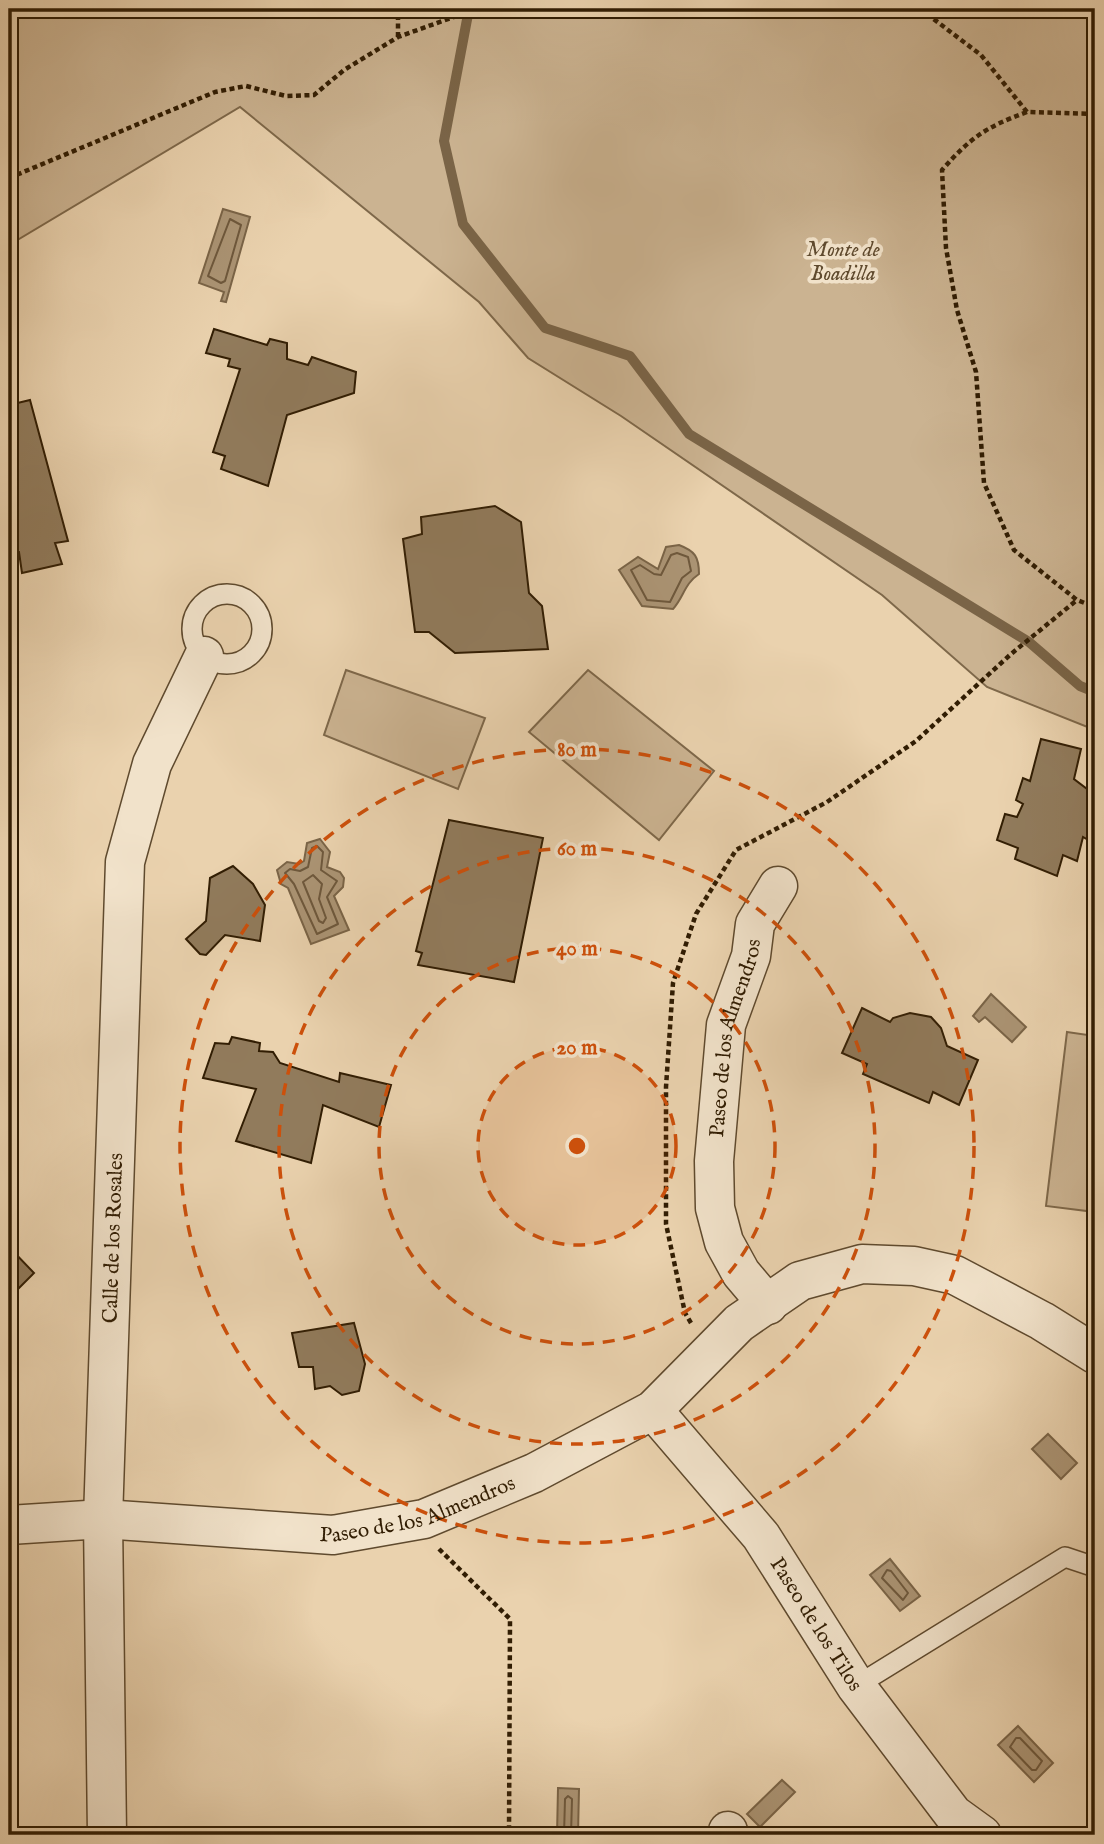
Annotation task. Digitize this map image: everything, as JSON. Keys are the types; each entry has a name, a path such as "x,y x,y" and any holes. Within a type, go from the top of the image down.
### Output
{"street":[{"name":"Calle de los Rosales","path":"107,1835 103,1519 125,862 152,764 204,656"},
{"name":"Paseo de los Almendros","path":"768,1305 741,1273 724,1242 715,1208 715,1161 726,1025 751,956 755,924 778,886"},
{"name":"Paseo de los Almendros","path":"9,1525 103,1519 333,1535 411,1522 534,1473 653,1410 739,1323 800,1281 862,1264 915,1266 954,1275 1042,1321 1095,1354"},
{"name":"Paseo de los Tilos","path":"653,1410 761,1536 856,1686 953,1814 982,1835"}],"lane":[{"path":"856,1686 1065,1557 1095,1567"}],"path":[{"path":"398,9 398,37"},
{"path":"9,178 215,92 246,86 286,96 314,95 344,70 398,37 476,9"},
{"path":"916,9 927,14 981,55 1027,112"},
{"path":"927,14 942,9"},
{"path":"1095,114 1027,112 988,126 967,141 942,170 946,248 957,310 976,372 984,483 1014,550 1077,600 1095,607"},
{"path":"411,1522 510,1619 509,1835"}],"green space":[{"name":"Monte de Boadilla","path":"9,9 1095,9 1095,730 987,687 882,595 621,416 528,358 479,302 240,107 9,245"},
{"path":"346,670 485,718 458,789 324,735"},
{"path":"588,670 714,771 659,840 529,732"},
{"path":"1067,1032 1095,1036 1095,1212 1046,1206"}],"water":[{"path":"223,209 250,217 226,302 221,301 224,292 199,283"},
{"path":"679,545 695,555 699,574 690,582 673,609 642,606 619,570 638,557 658,569 666,547"},
{"path":"320,839 330,852 327,867 340,872 344,878 343,887 334,896 349,930 311,944 288,888 281,884 277,870 287,862 299,864 304,861 307,843"},
{"path":"991,994 1026,1027 1012,1042 985,1017 979,1022 973,1016"},
{"path":"1048,1434 1077,1463 1061,1479 1032,1449"},
{"path":"890,1559 920,1596 900,1611 870,1575"},
{"path":"1018,1726 1053,1763 1034,1782 998,1745"},
{"path":"782,1780 795,1792 760,1827 747,1814"},
{"path":"558,1788 579,1789 578,1835 557,1835"}],"building":[{"path":"214,329 267,345 270,339 287,343 287,359 308,365 312,357 356,372 354,393 287,415 268,486 221,469 225,456 213,452 240,369 228,366 230,359 206,353"},
{"path":"30,400 68,541 55,543 62,564 22,573 19,552 9,553 9,405"},
{"path":"495,506 521,522 529,593 542,606 548,649 455,653 429,632 415,632 403,539 422,534 421,517"},
{"path":"1041,739 1081,749 1074,779 1095,795 1095,808 1090,819 1095,822 1090,841 1083,837 1077,861 1063,855 1057,876 1015,859 1018,848 997,840 1005,814 1017,817 1023,804 1016,800 1023,778 1030,781"},
{"path":"449,820 543,838 514,982 418,965 422,953 416,951"},
{"path":"233,866 253,884 265,905 260,941 225,935 206,955 200,954 186,939 206,921 210,878"},
{"path":"862,1008 890,1022 893,1018 910,1013 931,1017 941,1028 947,1046 978,1060 959,1105 933,1092 929,1103 863,1074 867,1064 842,1053"},
{"path":"232,1037 260,1043 259,1051 273,1052 280,1063 339,1082 340,1073 391,1085 379,1127 323,1105 311,1163 236,1141 256,1089 203,1078 215,1043 229,1044"},
{"path":"9,1247 34,1273 9,1298"},
{"path":"354,1323 365,1364 359,1391 342,1395 330,1386 315,1389 313,1367 299,1367 292,1333"}],"waterway":[{"path":"469,9 444,141 463,224 545,328 630,356 689,434 1029,642 1080,686 1095,692"}]}
